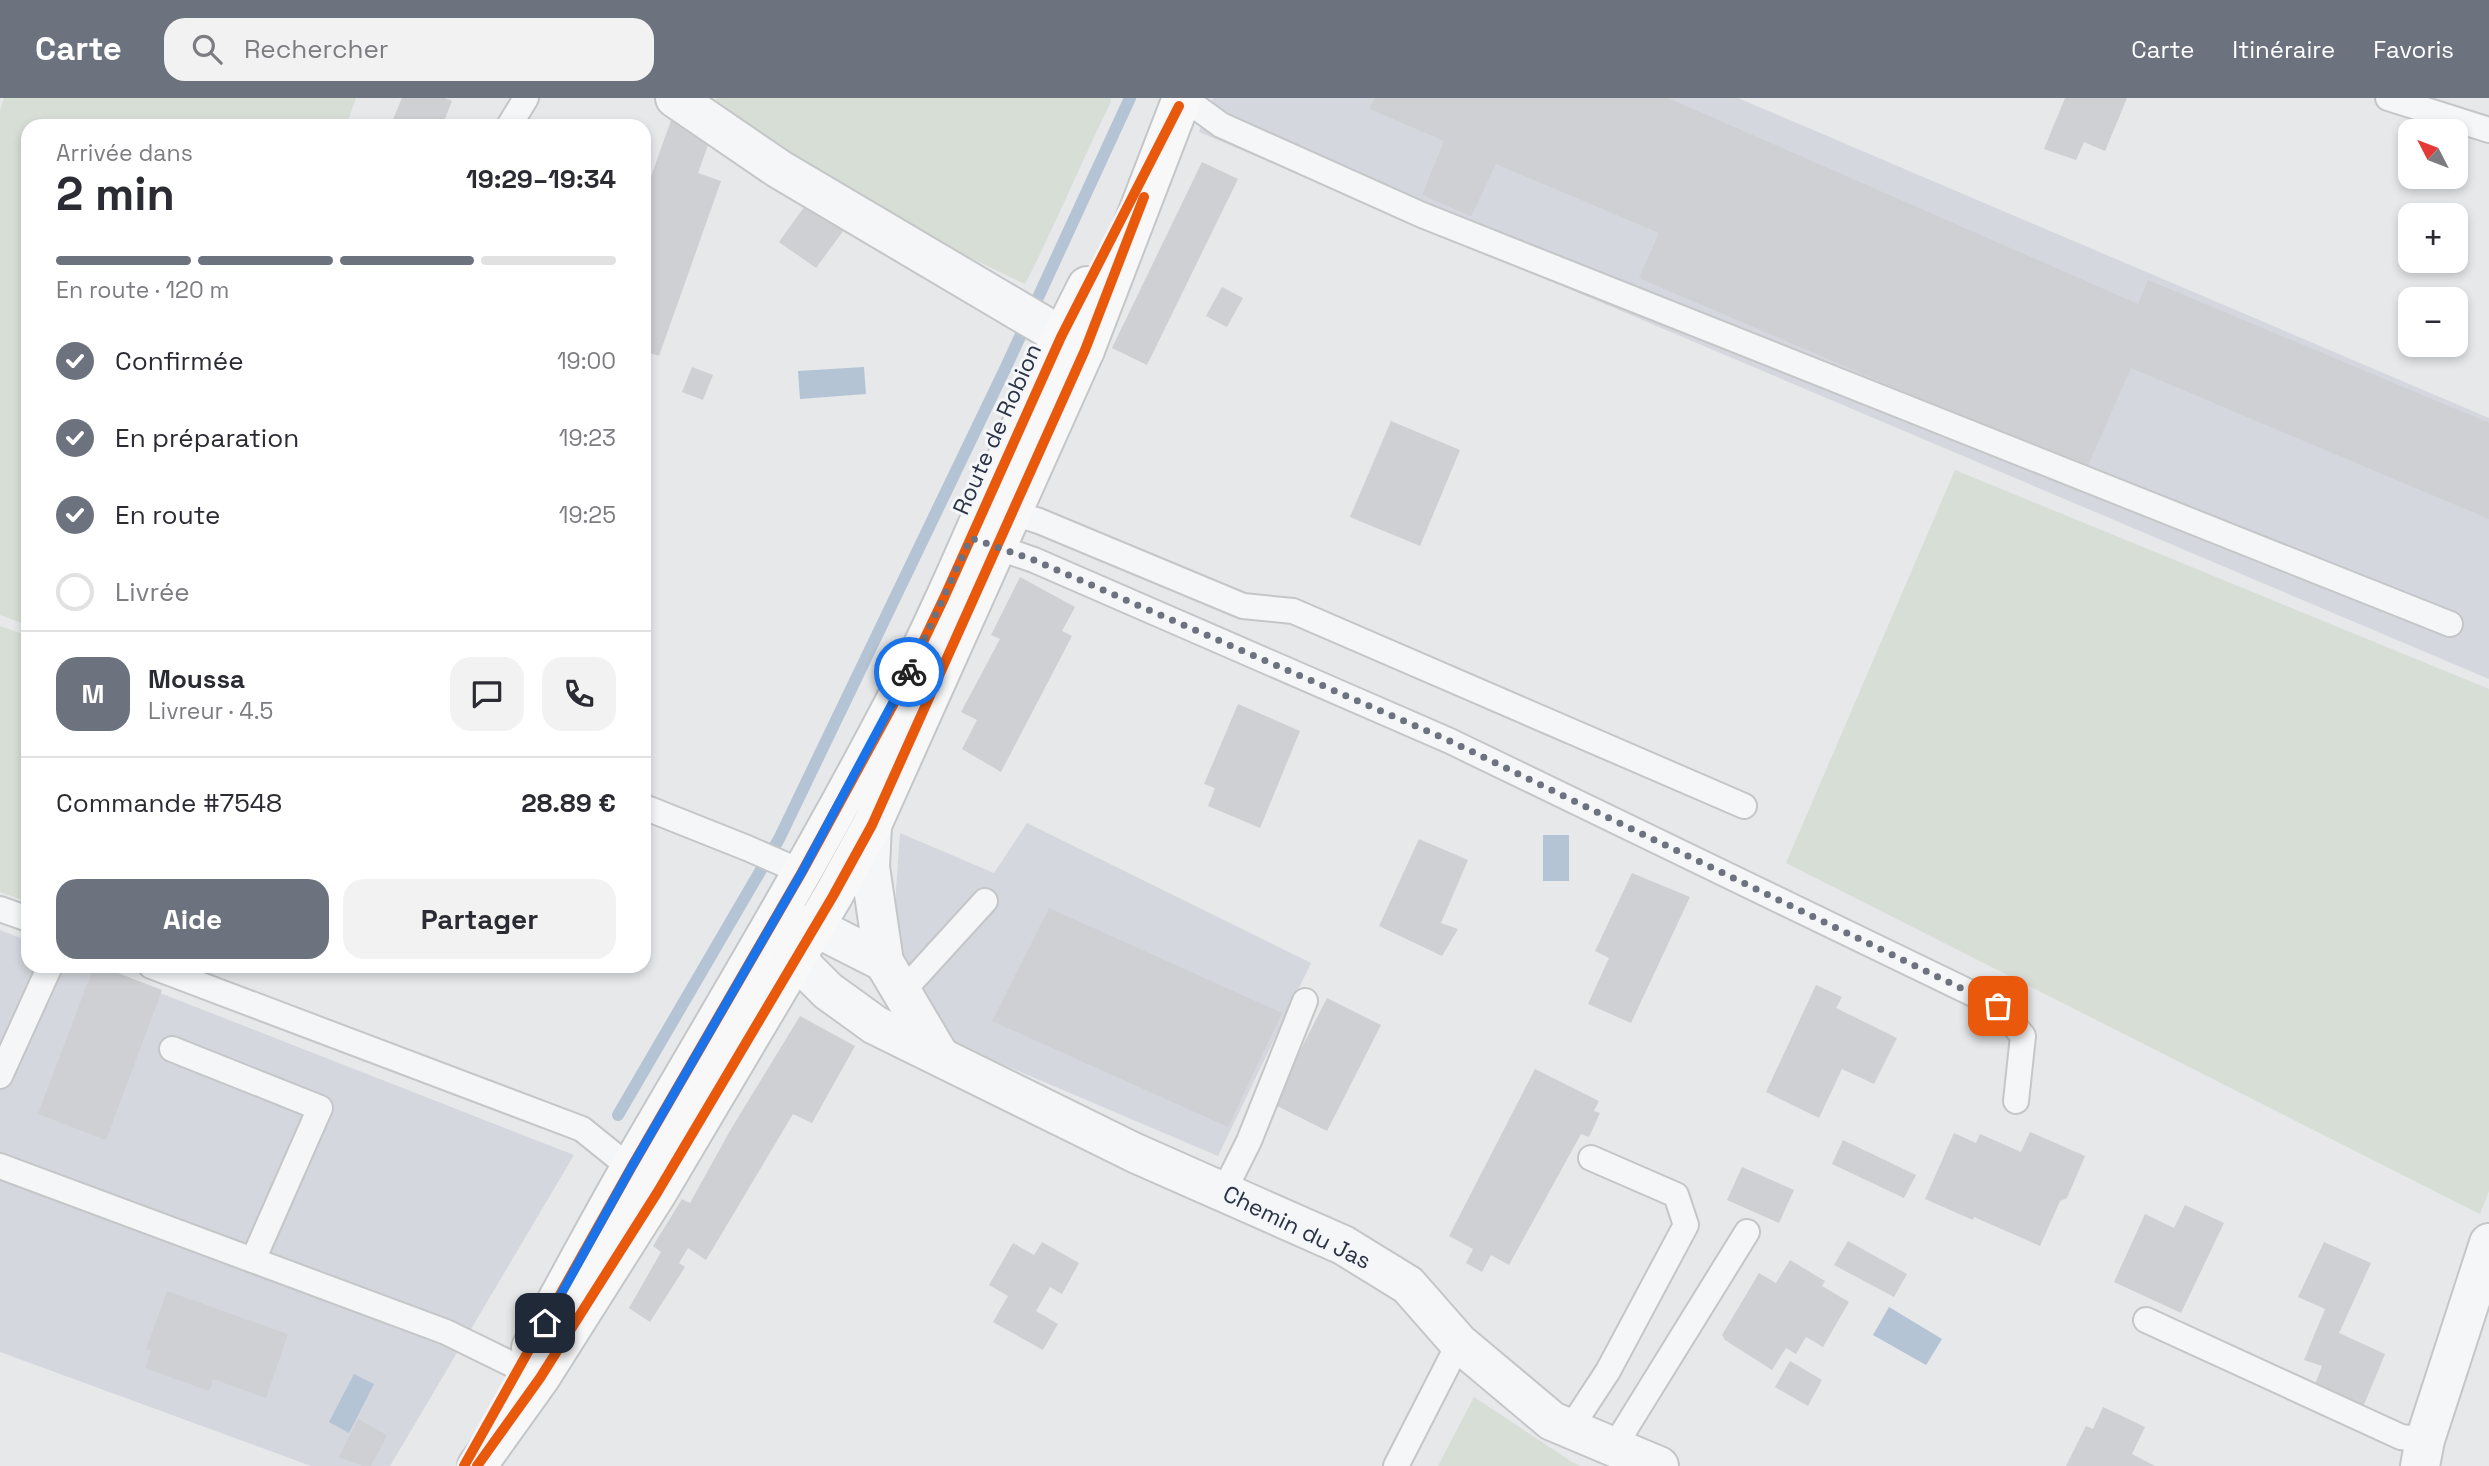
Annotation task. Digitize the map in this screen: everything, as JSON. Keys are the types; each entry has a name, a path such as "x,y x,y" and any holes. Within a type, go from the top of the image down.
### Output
{"main road":[{"name":"Route de Robion","path":"477,1466 644,1180 802,938 872,825 984,543 1181,101"},
{"name":"Route de Robion","path":"644,1180 752,958 984,543 1013,513 1073,343"},
{"name":"Route de Robion","path":"464,1466 530,1373"}],"street":[{"path":"676,98 779,169 1073,343"},
{"path":"802,938 799,914 883,756 893,705"},
{"path":"872,825 870,867 893,977 939,1055"},
{"path":"752,958 771,940 802,938 893,977"},
{"name":"Chemin du Jas","path":"802,938 828,991 875,1025 1135,1153 1343,1245 1408,1285 1458,1343 1552,1422 1659,1466"},
{"path":"2422,1453 2489,1243"}],"lane":[{"path":"513,119 526,98"},
{"path":"2388,98 2489,130"},
{"path":"1181,101 1221,125 1422,215 2450,624"},
{"path":"1013,513 1039,521 1243,606 1293,611 1744,806"},
{"path":"984,543 1034,560 1450,741 1998,1006 2023,1037 2016,1101"},
{"path":"651,810 802,872"},
{"path":"893,977 985,901"},
{"path":"0,909 21,916"},
{"path":"0,1076 47,973"},
{"path":"170,973 582,1129 644,1180"},
{"path":"1224,1191 1249,1141 1305,1001"},
{"path":"172,1049 320,1108 253,1260"},
{"path":"1570,1429 1608,1371 1686,1225 1676,1195 1591,1158"},
{"path":"0,1166 446,1332 530,1373"},
{"path":"1614,1447 1747,1232"},
{"path":"2146,1320 2401,1437 2422,1453"},
{"path":"1396,1466 1458,1343"}],"shaded area":[{"path":"4,98 356,98 348,119 21,119 21,622 0,615 0,110"},
{"path":"717,98 1111,98 1111,102 1025,284 852,201 713,108"},
{"path":"1213,98 1738,98 2489,418 2489,679 1199,132"},
{"path":"1955,470 2489,689 2489,1191 2480,1214 1786,863"},
{"path":"0,626 21,634 21,900 0,892"},
{"path":"1027,823 1311,963 1218,1156 950,1042 892,949 900,833 994,873"},
{"path":"0,930 21,938 21,973 109,973 574,1155 390,1466 311,1466 0,1352"},
{"path":"1474,1397 1572,1462 1581,1466 1438,1466"}],"water":[{"path":"864,367 866,394 800,399 798,371"},
{"path":"1543,835 1569,835 1569,881 1543,881"},
{"path":"1889,1307 1942,1339 1926,1365 1873,1335"},
{"path":"354,1374 374,1384 349,1433 329,1422"}],"building":[{"path":"402,98 445,98 452,101 445,119 393,119"},
{"path":"1374,98 1668,98 2138,304 2148,280 2489,423 2489,519 2131,368 2086,470 1639,278 1659,233 1496,164 1471,216 1422,195 1444,141 1370,109"},
{"path":"2065,98 2127,98 2105,151 2084,142 2076,160 2044,149"},
{"path":"674,112 711,137 698,173 721,181 659,356 651,353 651,176"},
{"path":"1202,162 1238,179 1147,365 1112,348"},
{"path":"807,203 844,230 816,268 779,242"},
{"path":"1222,287 1243,298 1227,327 1206,316"},
{"path":"692,367 713,375 703,400 682,392"},
{"path":"1391,421 1460,450 1420,546 1350,517"},
{"path":"1020,577 1075,607 1062,631 1072,636 1001,772 962,749 977,720 961,712 1000,639 991,635"},
{"path":"1238,704 1300,731 1260,828 1208,806 1215,788 1204,784"},
{"path":"1419,839 1468,860 1441,923 1458,929 1442,956 1379,926"},
{"path":"1632,873 1690,897 1631,1023 1588,1004 1609,958 1595,951"},
{"path":"1049,908 1282,1013 1228,1127 992,1021"},
{"path":"91,973 118,973 162,990 106,1140 38,1114"},
{"path":"1816,985 1842,997 1836,1008 1897,1038 1874,1084 1842,1069 1819,1118 1766,1092"},
{"path":"1327,998 1381,1025 1327,1131 1273,1104"},
{"path":"800,1016 855,1046 812,1123 793,1114 706,1260 688,1248 679,1263 685,1267 650,1322 629,1308 661,1252 653,1246 682,1199 690,1203 731,1129"},
{"path":"1535,1069 1599,1101 1594,1111 1600,1113 1589,1137 1581,1134 1509,1265 1491,1255 1482,1272 1466,1263 1473,1249 1449,1236"},
{"path":"2030,1132 2085,1156 2067,1198 2060,1201 2040,1246 1925,1199 1954,1133 1976,1143 1980,1134 2021,1152"},
{"path":"1843,1140 1916,1175 1904,1198 1832,1164"},
{"path":"1742,1167 1794,1190 1779,1223 1727,1200"},
{"path":"2185,1205 2224,1223 2181,1313 2114,1282 2145,1214 2174,1228"},
{"path":"1848,1241 1907,1274 1894,1297 1834,1265"},
{"path":"1042,1242 1079,1263 1062,1294 1050,1287 1036,1311 1058,1324 1043,1350 993,1322 1008,1296 989,1285 1013,1243 1034,1255"},
{"path":"2324,1242 2371,1263 2339,1333 2385,1354 2363,1407 2314,1387 2322,1366 2304,1360 2325,1309 2298,1297"},
{"path":"1790,1260 1825,1281 1822,1286 1849,1302 1823,1347 1806,1337 1796,1354 1786,1348 1772,1370 1725,1340 1722,1335 1759,1273 1776,1283"},
{"path":"167,1291 288,1334 266,1398 213,1379 209,1391 145,1368 151,1351 146,1349"},
{"path":"1790,1361 1822,1380 1808,1406 1775,1387"},
{"path":"2103,1407 2145,1427 2132,1454 2155,1466 2066,1466 2086,1426 2093,1429"},
{"path":"358,1419 387,1435 371,1466 363,1466 339,1457"}],"waterway":[{"path":"618,1115 779,839 1006,367 1130,98"}],"cycle path":[{"path":"464,1466 631,1168 802,872 893,705 1061,337 1179,106"},
{"path":"477,1466 540,1378 657,1193 833,896 872,825 1085,350 1144,197"}],"way so far":[{"path":"909,672 971,538 1034,560 1450,741 1998,1006"}],"route":[{"path":"545,1323 802,872 909,672"}]}
